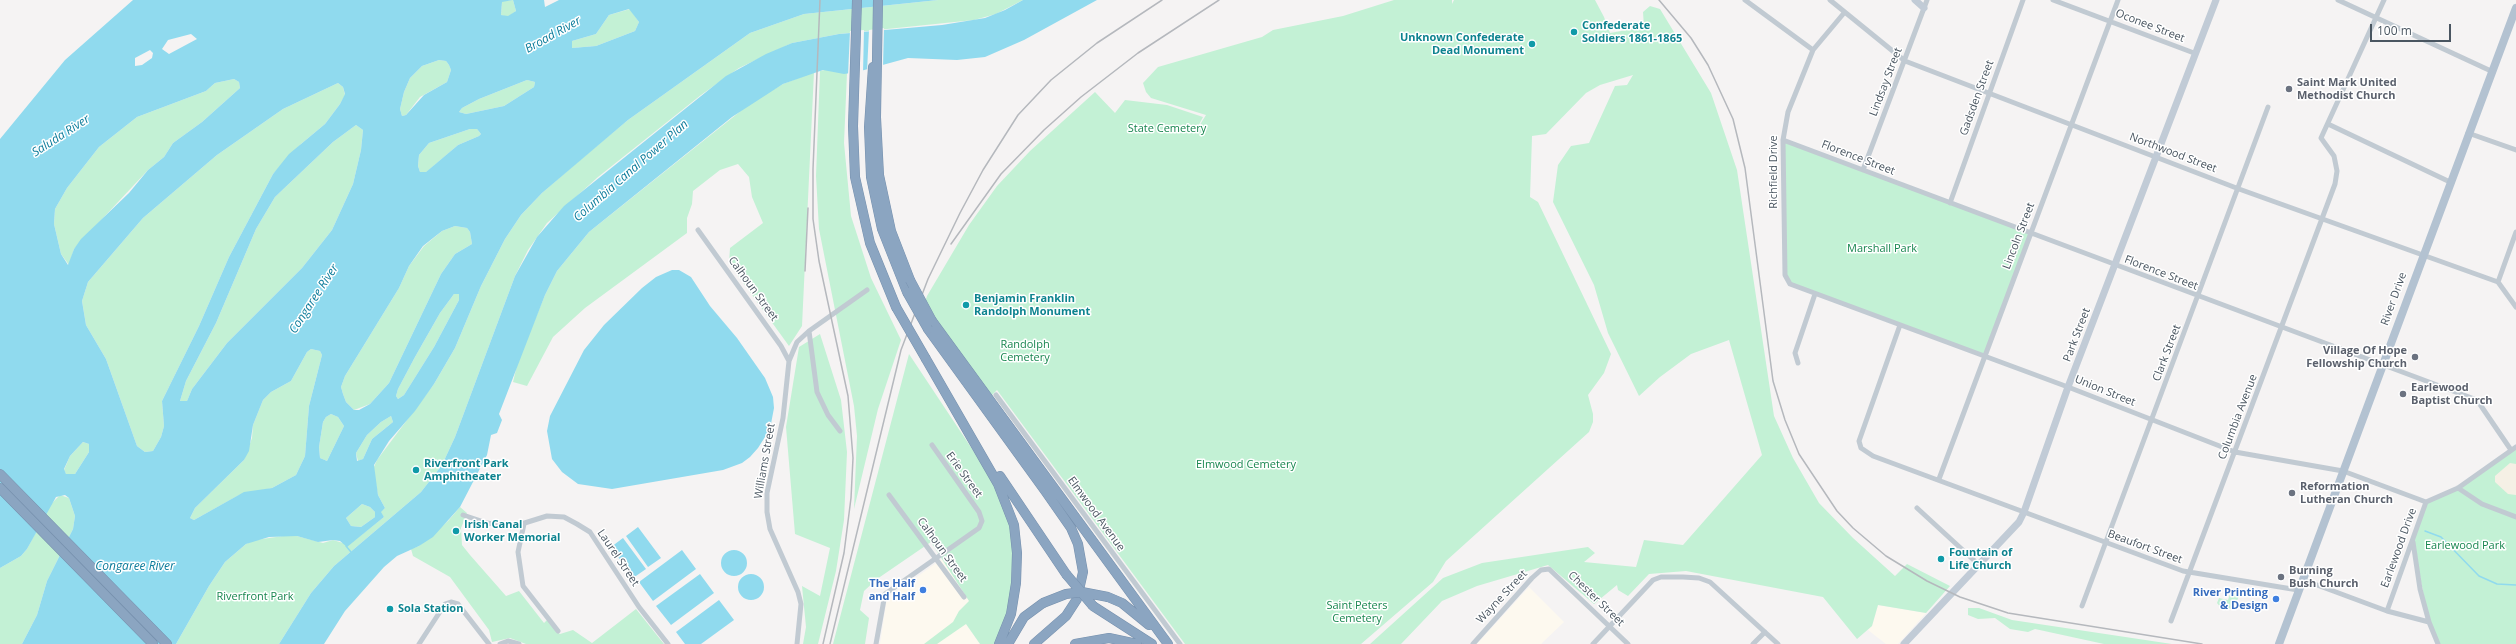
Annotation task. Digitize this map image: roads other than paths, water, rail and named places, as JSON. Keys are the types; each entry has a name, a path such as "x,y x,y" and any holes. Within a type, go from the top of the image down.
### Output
{"highway":[{"path":"857,0 853,150 859,203 874,257 896,307 969,430 1006,498 1014,525 1017,553 1016,583 1011,614 999,644"},
{"path":"878,0 869,147 874,194 887,244 907,292 1071,528 1078,544 1083,572 1077,598 1066,616 1034,644"},
{"path":"874,82 881,189 894,241 930,325 1167,644"},
{"path":"969,430 1066,574 1093,606 1152,644"},
{"path":"0,474 167,644"},
{"path":"0,488 153,644"},
{"path":"1008,644 1024,617 1042,603 1066,594 1082,592 1108,597 1135,612 1167,644"},
{"path":"1075,644 1109,638 1137,644"}],"main road":[{"name":"River Drive","path":"2279,644 2491,70 2516,10"}],"street":[{"path":"1745,0 1813,50"},
{"name":"Northwood Street","path":"1830,0 1844,13 1905,61 2239,189 2498,282"},
{"path":"1915,0 1924,8"},
{"name":"Lindsay Street","path":"1863,170 1927,0"},
{"name":"Gadsden Street","path":"1950,203 2023,0"},
{"name":"Oconee Street","path":"2054,0 2194,53"},
{"name":"Lincoln Street","path":"1939,479 2118,0"},
{"name":"Park Street","path":"1904,644 2019,522 2024,512 2068,387 2116,266 2194,53 2216,0"},
{"path":"2338,0 2491,70"},
{"path":"2384,0 2328,124 2450,182"},
{"name":"Richfield Drive","path":"1785,275 1783,140 1788,112 1813,50 1844,13"},
{"name":"Clark Street","path":"2082,606 2104,543 2239,189 2268,107"},
{"name":"Columbia Avenue","path":"2171,621 2282,329 2335,184 2337,171 2334,156 2321,138 2328,124"},
{"path":"2468,133 2516,150"},
{"name":"Florence Street","path":"1783,140 2198,298 2478,400 2514,449"},
{"name":"Calhoun Street","path":"698,230 782,346 789,361"},
{"path":"2516,232 2498,282 2516,307"},
{"name":"Union Street","path":"1785,275 1790,284 1815,294 2068,387 2235,452 2343,471 2426,502"},
{"name":"Williams Street","path":"797,644 801,604 798,592 770,529 767,512 767,493 783,418 789,361 798,342 810,331 867,290"},
{"path":"1798,363 1795,353 1815,294"},
{"name":"Beaufort Street","path":"1900,325 1859,441 1861,448 1873,456 1939,479 2104,543 2189,573 2298,590 2302,584 2309,582 2387,611 2429,622"},
{"path":"810,331 817,392 828,415 840,431"},
{"name":"Elmwood Avenue","path":"996,395 1180,644"},
{"name":"Erie Street","path":"932,445 981,517 982,521 979,528 935,558"},
{"name":"Earlewood Drive","path":"2387,611 2426,502 2458,488 2514,449"},
{"path":"2458,488 2482,504 2516,517"},
{"name":"Calhoun Street","path":"889,495 964,597"},
{"path":"1917,508 1978,564"},
{"name":"Laurel Street","path":"463,515 508,526 524,524 547,516 564,518 590,532 639,607 668,644"},
{"path":"524,524 518,552 523,586 558,631"},
{"path":"2413,541 2420,589 2429,622 2438,644"},
{"path":"876,644 885,594 935,558"},
{"name":"Chester Street","path":"1549,569 1628,644"},
{"name":"Wayne Street","path":"1473,644 1532,578 1541,570 1549,569"},
{"path":"1593,644 1653,580 1661,577 1699,578 1710,582 1778,644"},
{"path":"419,644 445,604 451,602 458,604 489,644"},
{"path":"1753,644 1765,632"},
{"path":"500,644 508,641 519,644"}],"water":[{"name":"Congaree River","path":"133,0 513,0 544,0 545,7 559,0 938,0 804,14 750,33 628,120 542,193 521,215 505,239 481,286 455,348 434,384 415,411 389,441 374,465 378,495 385,508 381,512 384,517 347,547 340,541 333,540 318,542 297,536 269,537 246,544 225,562 209,586 176,644 22,644 37,615 47,581 73,529 75,516 69,498 65,495 56,497 27,549 21,556 0,568 0,139 65,60","holes":["513,0 516,11 508,16 501,15 502,2","629,9 639,22 635,31 596,46 572,48 572,41 596,34 609,15","191,34 197,39 169,54 162,49 168,40","150,50 153,53 152,58 142,65 135,66 135,58","439,60 446,61 449,65 451,70 447,82 424,95 406,115 402,116 400,109 404,92 410,78 422,66","234,79 239,82 240,88 202,122 173,143 164,157 148,170 129,193 81,239 74,249 68,265 61,254 54,224 55,209 67,188 99,147 137,117 206,91 215,83","527,80 535,82 534,87 504,106 466,114 459,112 462,108 479,99","338,83 343,87 345,94 340,104 325,124 289,154 273,174 229,257 199,326 162,401 164,426 161,437 153,451 145,452 137,446 106,359 86,325 82,301 88,282 143,218 217,155 283,109","356,125 363,130 361,150 353,184 332,230 302,268 227,343 192,389 187,401 180,401 186,381 216,323 256,229 275,197 333,142","470,129 477,129 481,134 458,145 426,172 420,172 418,166 419,155 429,143","455,226 467,228 470,232 472,244 455,254 441,274 389,383 370,404 359,410 354,410 346,402 341,387 345,376 399,288 409,266 423,246 442,231","454,294 459,294 459,300 434,347 404,395 398,399 396,396 398,389 440,313","311,349 320,351 322,355 309,406 305,456 296,475 272,488 244,492 194,520 190,518 195,508 244,460 249,451 253,425 263,400 271,392 291,381 307,352","331,414 338,417 344,426 327,461 320,458 319,447 323,422 326,417","391,416 393,422 372,439 363,459 357,461 356,453 367,435 381,422","83,442 89,444 89,452 75,474 66,474 64,469 70,456","362,504 370,507 375,512 375,517 361,527 351,526 346,518"]},
{"name":"Columbia Canal Power Plan","path":"1023,0 1097,0 1024,40 985,57 957,60 908,58 857,72 844,74 823,70 783,84 732,117 589,232 557,271 545,295 499,414 502,420 497,433 491,435 487,455 460,507 433,537 419,546 397,556 384,567 345,611 324,644 279,644 311,593 334,566 421,492 442,465 455,437 515,276 537,237 564,206 726,76 766,54 792,43 839,34 942,25 985,18 1005,10"},
{"path":"672,270 679,270 691,277 710,306 737,338 765,378 773,397 774,408 770,429 758,448 750,457 742,463 723,470 612,489 578,484 562,472 552,459 547,431 550,416 584,350 604,325 642,288 656,277"},
{"path":"638,527 661,558 648,567 626,536"},
{"path":"623,538 646,569 633,578 611,547"},
{"path":"682,550 696,569 653,601 639,582"},
{"path":"734,550 743,554 747,563 743,572 734,576 725,572 721,563 725,554"},
{"path":"700,574 714,593 671,625 656,606"},
{"path":"751,574 760,578 764,587 760,596 751,600 742,596 738,587 742,578"},
{"path":"719,600 734,620 701,644 685,644 676,632"}],"waterway":[{"path":"2425,531 2441,537 2479,576 2497,584 2516,585"},
{"path":"346,546 351,552"}],"railway":[{"path":"820,0 813,169 813,219 819,261 848,396 853,458 851,498 844,553 823,644"},
{"path":"830,644 901,350 928,279 960,213 983,170 1018,115 1051,80 1097,43 1162,0"},
{"path":"951,244 1001,174 1044,130 1081,97 1138,53 1219,0"},
{"path":"1659,0 1691,38 1708,65 1733,119 1745,168 1773,381 1785,420 1799,454 1837,511 1853,528 1886,556 1927,581 1960,597 2008,613 2202,644"},
{"path":"805,271 808,208"}],"place":[{"name":"Confederate Soldiers 1861-1865","path":"1574,32"},
{"name":"Unknown Confederate Dead Monument","path":"1532,44"},
{"name":"Saint Mark United Methodist Church","path":"2289,89"},
{"name":"Benjamin Franklin Randolph Monument","path":"966,305"},
{"name":"Village Of Hope Fellowship Church","path":"2415,357"},
{"name":"Earlewood Baptist Church","path":"2403,394"},
{"name":"Riverfront Park Amphitheater","path":"416,470"},
{"name":"Reformation Lutheran Church","path":"2292,493"},
{"name":"Irish Canal Worker Memorial","path":"456,531"},
{"name":"Fountain of Life Church","path":"1941,559"},
{"name":"Burning Bush Church","path":"2281,577"},
{"name":"The Half and Half","path":"923,590"},
{"name":"River Printing & Design","path":"2276,599"},
{"name":"Sola Station","path":"390,609"}],"water label":[{"name":"Broad River","path":"553,35"},
{"name":"Saluda River","path":"61,136"}],"park label":[{"name":"State Cemetery","path":"1167,129"},
{"name":"Marshall Park","path":"1882,249"},
{"name":"Randolph Cemetery","path":"1025,351"},
{"name":"Elmwood Cemetery","path":"1246,465"},
{"name":"Earlewood Park","path":"2465,546"},
{"name":"Riverfront Park","path":"255,597"},
{"name":"Saint Peters Cemetery","path":"1357,612"}]}
